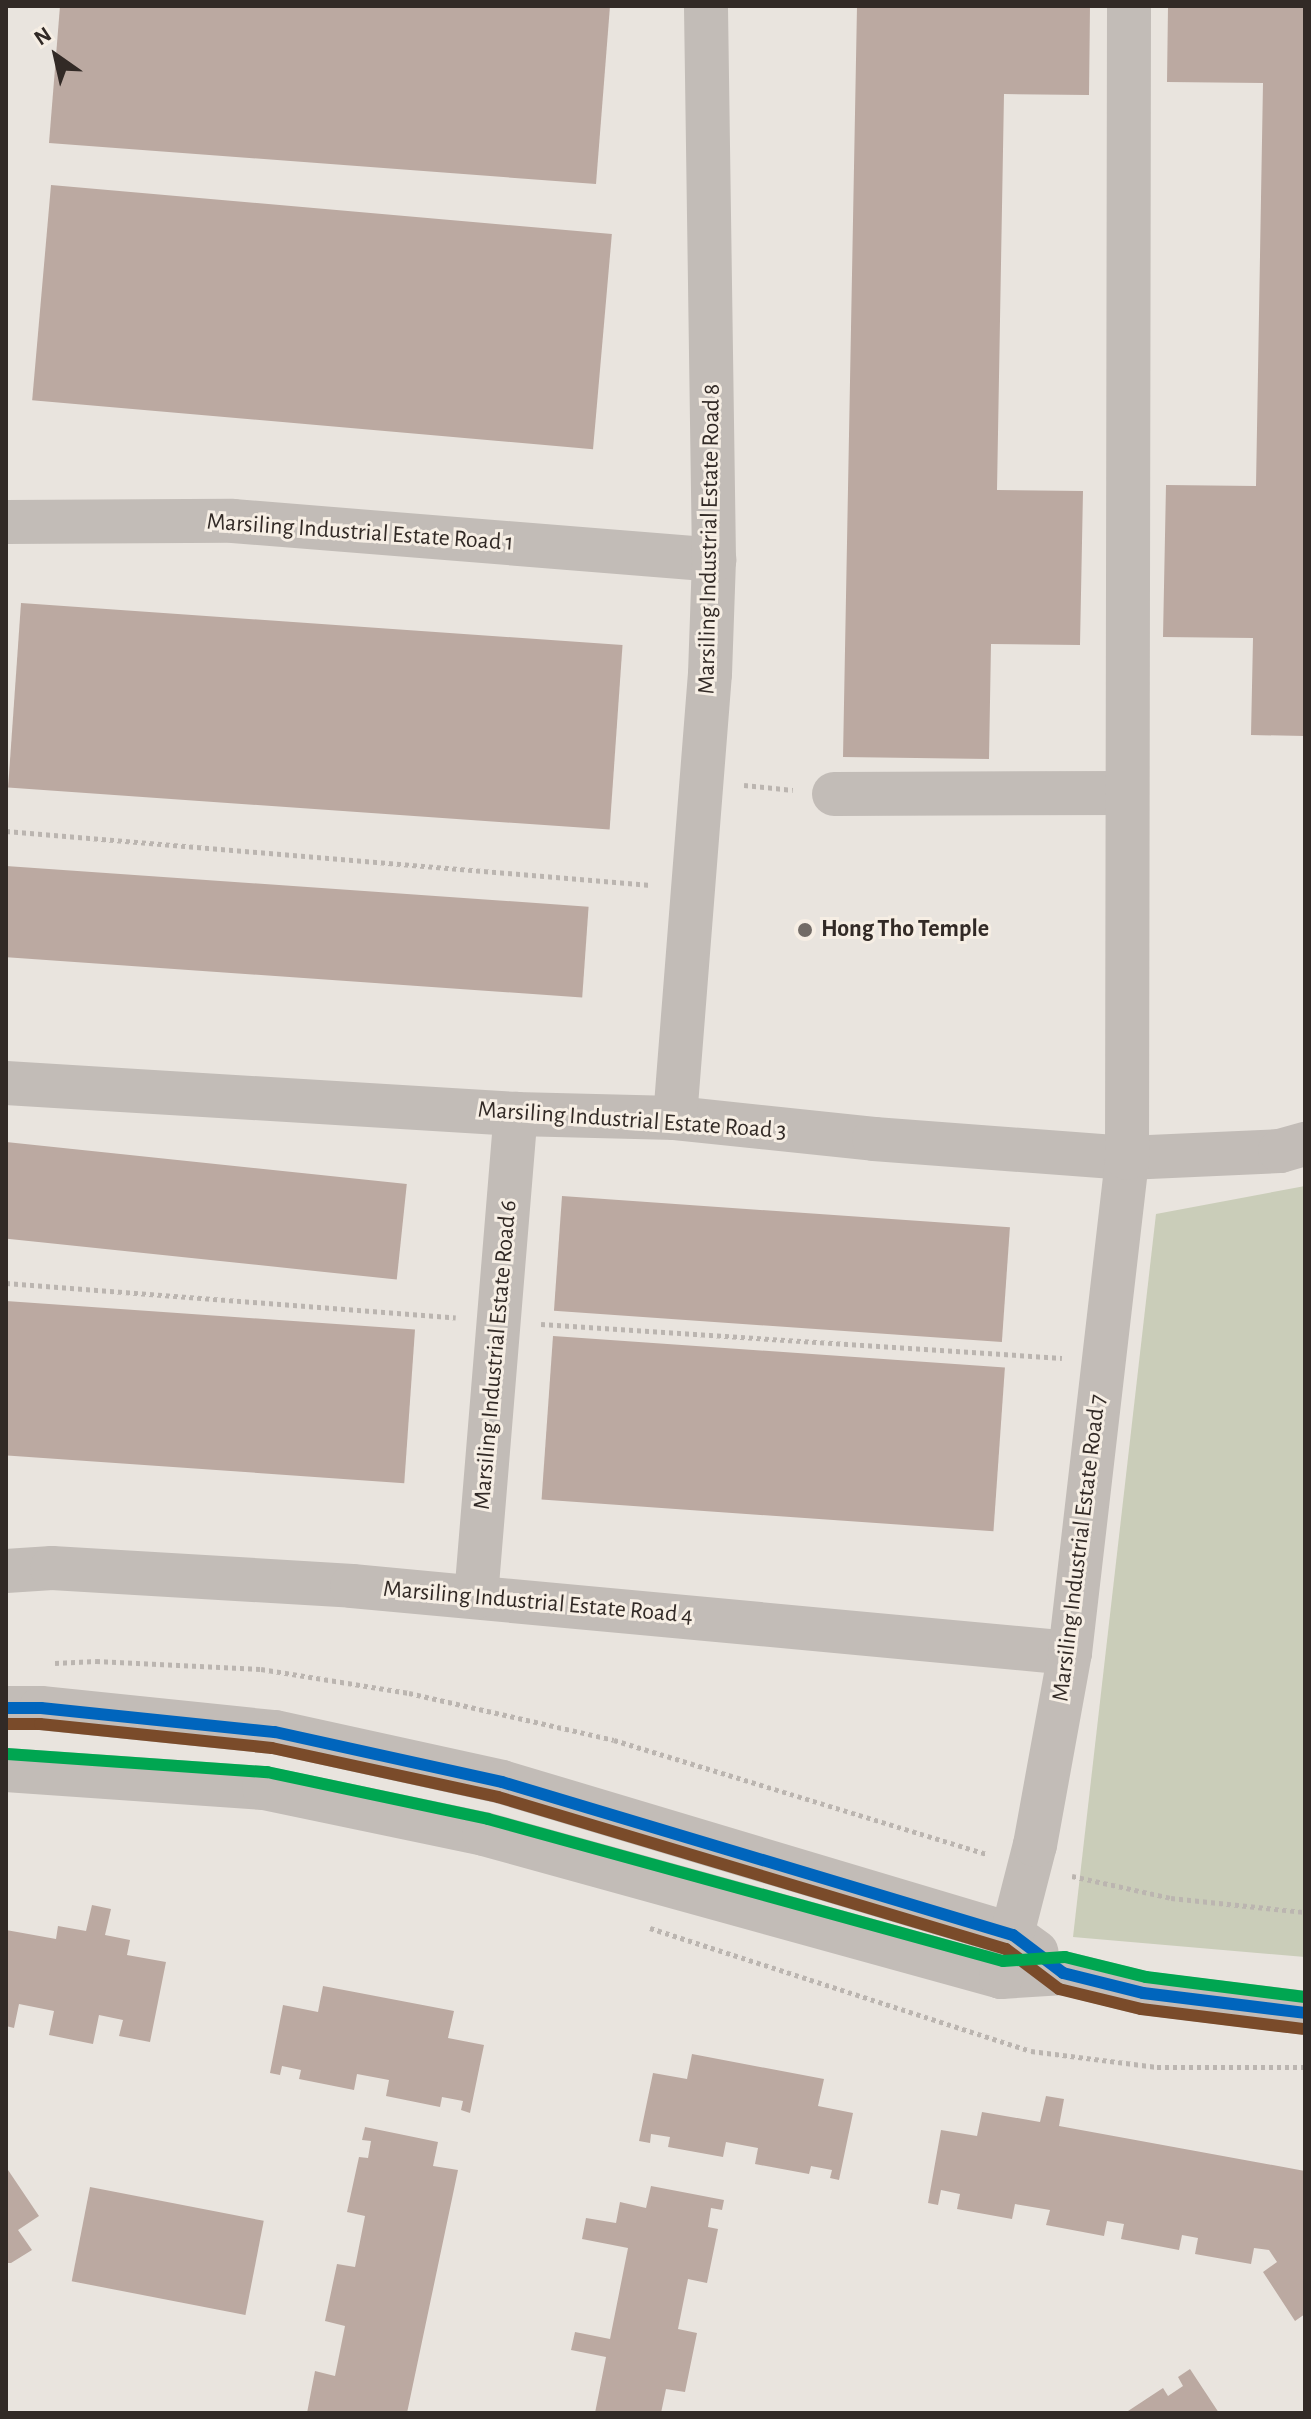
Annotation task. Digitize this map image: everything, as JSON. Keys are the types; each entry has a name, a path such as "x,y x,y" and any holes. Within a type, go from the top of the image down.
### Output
{"street":[{"name":"Marsiling Industrial Estate Road 8","path":"675,1118 701,781 714,560 706,6"},
{"name":"Marsiling Industrial Estate Road 7","path":"1001,1977 1030,1866 1070,1653 1127,1158 1129,6"},
{"name":"Marsiling Industrial Estate Road 1","path":"6,522 233,521 714,560"},
{"path":"834,794 1127,793"},
{"name":"Marsiling Industrial Estate Road 3","path":"6,1083 516,1114 675,1118 874,1139 1127,1158 1280,1151 1305,1144"},
{"name":"Marsiling Industrial Estate Road 6","path":"476,1597 516,1114"},
{"name":"Marsiling Industrial Estate Road 4","path":"6,1571 52,1568 476,1597 1070,1653"},
{"path":"6,1708 41,1708 275,1732 487,1778 1013,1935 1063,1973"},
{"path":"6,1770 264,1788 484,1834 1001,1977 1063,1973 1143,1993 1305,2013"}],"path":[{"path":"701,781 834,794"},
{"path":"6,831 693,889"},
{"path":"6,1283 499,1322 1103,1361"},
{"path":"51,1663 96,1661 261,1669 409,1693 614,1740 1030,1866 1171,1898 1305,1912"},
{"path":"639,1925 1031,2051 1157,2067 1305,2067"}],"green space":[{"path":"1305,1186 1305,1957 1073,1937 1156,1214"}],"building":[{"path":"60,6 610,6 596,184 49,143"},
{"path":"857,6 1090,6 1089,95 1004,94 997,490 1083,491 1080,645 991,644 989,759 843,757"},
{"path":"1168,6 1305,6 1305,736 1251,735 1253,638 1163,637 1166,485 1256,486 1263,83 1167,82"},
{"path":"51,185 612,234 593,449 32,400"},
{"path":"21,603 623,645 610,830 8,788"},
{"path":"6,866 589,907 582,998 6,957"},
{"path":"6,1142 407,1184 397,1280 6,1239"},
{"path":"562,1196 1010,1227 1002,1342 554,1311"},
{"path":"6,1301 415,1330 404,1483 6,1455"},
{"path":"553,1336 1005,1368 993,1531 542,1500"},
{"path":"92,1905 111,1909 105,1935 130,1940 127,1955 166,1962 150,2042 119,2036 123,2020 99,2015 93,2044 49,2035 54,2011 19,2004 14,2028 6,2026 6,1930 56,1939 58,1926 86,1931"},
{"path":"323,1986 454,2011 448,2038 484,2045 470,2113 461,2110 463,2101 442,2097 440,2107 386,2096 389,2080 357,2074 354,2090 299,2079 301,2070 282,2066 280,2075 270,2073 283,2005 318,2012"},
{"path":"692,2054 824,2079 818,2106 853,2113 839,2180 830,2178 832,2170 811,2166 809,2174 755,2164 758,2148 726,2142 723,2157 668,2147 670,2137 651,2134 650,2143 639,2141 653,2073 687,2079"},
{"path":"1046,2096 1064,2099 1059,2126 1305,2171 1305,2314 1295,2321 1263,2272 1277,2262 1269,2250 1254,2248 1251,2264 1195,2254 1198,2238 1182,2235 1179,2250 1121,2239 1124,2224 1107,2221 1104,2236 1046,2225 1050,2210 1015,2204 1012,2219 957,2209 960,2194 941,2190 938,2205 928,2203 941,2130 977,2136 982,2112 1040,2122"},
{"path":"365,2127 438,2142 433,2166 458,2170 407,2413 307,2413 315,2371 335,2376 345,2326 325,2321 337,2264 355,2267 365,2216 347,2212 359,2157 368,2158 371,2141 362,2140"},
{"path":"6,2167 39,2216 18,2230 32,2250 11,2263 6,2263"},
{"path":"651,2186 724,2200 722,2210 711,2208 708,2227 718,2229 707,2283 688,2279 678,2329 697,2333 685,2392 666,2389 661,2413 595,2413 606,2357 571,2350 575,2332 610,2339 628,2248 582,2239 586,2218 616,2223 620,2202 646,2208"},
{"path":"90,2187 264,2221 245,2315 72,2281"},
{"path":"1190,2369 1219,2413 1125,2413 1163,2388 1168,2396 1183,2386 1178,2377"}],"transit line":[{"path":"6,1708 41,1708 275,1732 502,1782 1013,1935 1063,1973 1143,1993 1305,2013"},
{"path":"6,1724 40,1724 272,1748 498,1797 1006,1949 1059,1989 1141,2009 1303,2029"},
{"path":"7,1754 267,1772 488,1819 1003,1961 1065,1957 1146,1977 1305,1997"}],"place":[{"name":"Hong Tho Temple","path":"805,930"}]}
